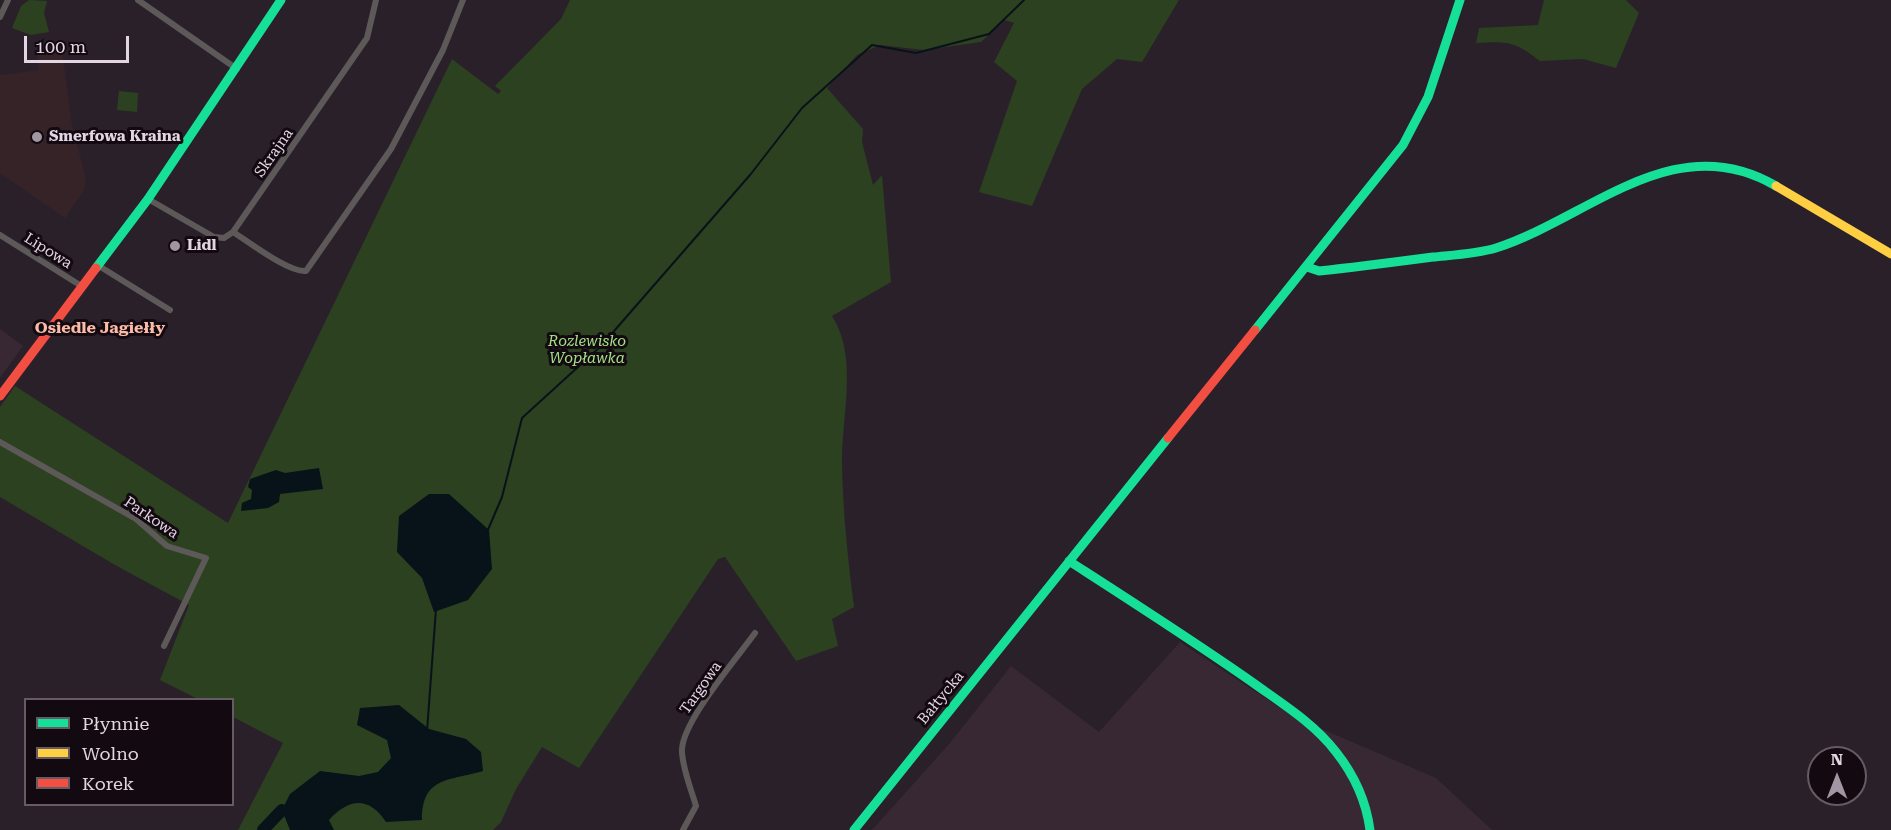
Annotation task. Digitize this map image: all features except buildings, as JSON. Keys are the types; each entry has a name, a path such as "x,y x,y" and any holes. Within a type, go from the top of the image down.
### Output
{"street":[{"path":"0,17 8,0"},
{"path":"138,0 237,69"},
{"path":"0,396 148,199 281,0"},
{"name":"Skrajna","path":"233,232 367,38 376,0"},
{"path":"148,199 214,237 224,238 233,232 299,272 306,271 391,149 443,50 464,0"},
{"name":"Bałtycka","path":"854,830 1306,267 1413,130 1435,80 1460,0"},
{"path":"1306,267 1319,271 1493,248 1535,233 1626,183 1648,174 1671,169 1709,166 1740,169 1759,176 1891,254"},
{"name":"Lipowa","path":"0,235 83,287"},
{"path":"99,266 170,310"},
{"name":"Parkowa","path":"0,442 136,519 167,546 207,558 164,646"},
{"path":"1069,561 1195,642 1315,729 1336,751 1359,787 1367,807 1370,830"},
{"name":"Targowa","path":"683,830 696,806 682,751 684,736 692,719 755,633"}],"shaded area":[{"name":"Smerfowa Kraina","path":"62,49 72,126 86,178 84,190 65,218 0,173 0,75 39,70 37,53"},
{"path":"0,329 23,346 0,378"},
{"path":"319,468 323,489 280,494 279,502 268,508 241,511 242,503 251,499 252,490 248,487 250,479 276,470 285,473"},
{"path":"429,494 449,494 489,530 492,569 468,600 434,612 422,578 397,552 399,516"},
{"path":"1180,642 1294,717 1436,778 1492,830 872,830 950,743 1011,666 1099,732"},
{"path":"399,705 429,729 466,739 481,752 483,771 439,783 432,788 423,806 422,820 386,822 373,808 359,803 344,807 329,820 334,830 290,830 282,810 290,794 320,771 359,776 378,772 391,758 387,740 357,725 360,708"}],"green space":[{"path":"29,0 47,1 44,13 49,32 31,35 12,28 21,6"},
{"name":"Rozlewisko Wopławka","path":"570,0 1179,0 1142,62 1117,59 1082,89 1032,206 979,192 1017,81 994,62 1014,23 1004,20 981,42 924,50 880,45 857,55 827,88 863,129 862,142 873,185 882,175 891,282 832,316 845,350 847,369 842,447 843,501 854,607 832,619 838,646 796,661 725,557 718,559 579,768 542,747 516,789 501,822 493,830 238,830 283,743 234,718 234,698 196,698 160,680 189,605 115,565 0,497 0,407 15,386 228,523 452,59 498,94 501,91 495,86 561,19"},
{"path":"1544,0 1626,0 1639,13 1616,68 1583,59 1540,61 1524,49 1510,44 1476,43 1479,28 1538,25"},
{"path":"119,91 138,93 137,112 117,110"}],"waterway":[{"path":"487,532 502,497 522,418 601,346 750,175 802,108 872,45 916,53 989,34 1024,0"},
{"path":"427,731 436,609"},
{"path":"263,830 282,810"}],"traffic: fast":[{"path":"96,268 148,199 281,0"},
{"path":"1255,330 1403,145 1428,97 1460,0"},
{"path":"1307,267 1319,271 1464,254 1496,248 1531,234 1633,183 1667,171 1702,166 1738,170 1776,186"},
{"path":"854,830 1168,438"},
{"path":"1069,561 1229,666 1286,706 1318,732 1336,752 1354,779 1366,809 1370,830"}],"traffic: slow":[{"path":"1776,186 1891,254"}],"traffic: jam":[{"path":"0,396 96,268"},
{"path":"1168,438 1255,330"}],"place":[{"name":"Smerfowa Kraina","path":"37,137"},
{"name":"Lidl","path":"175,246"}],"district":[{"name":"Osiedle Jagiełły","path":"100,328"}]}
